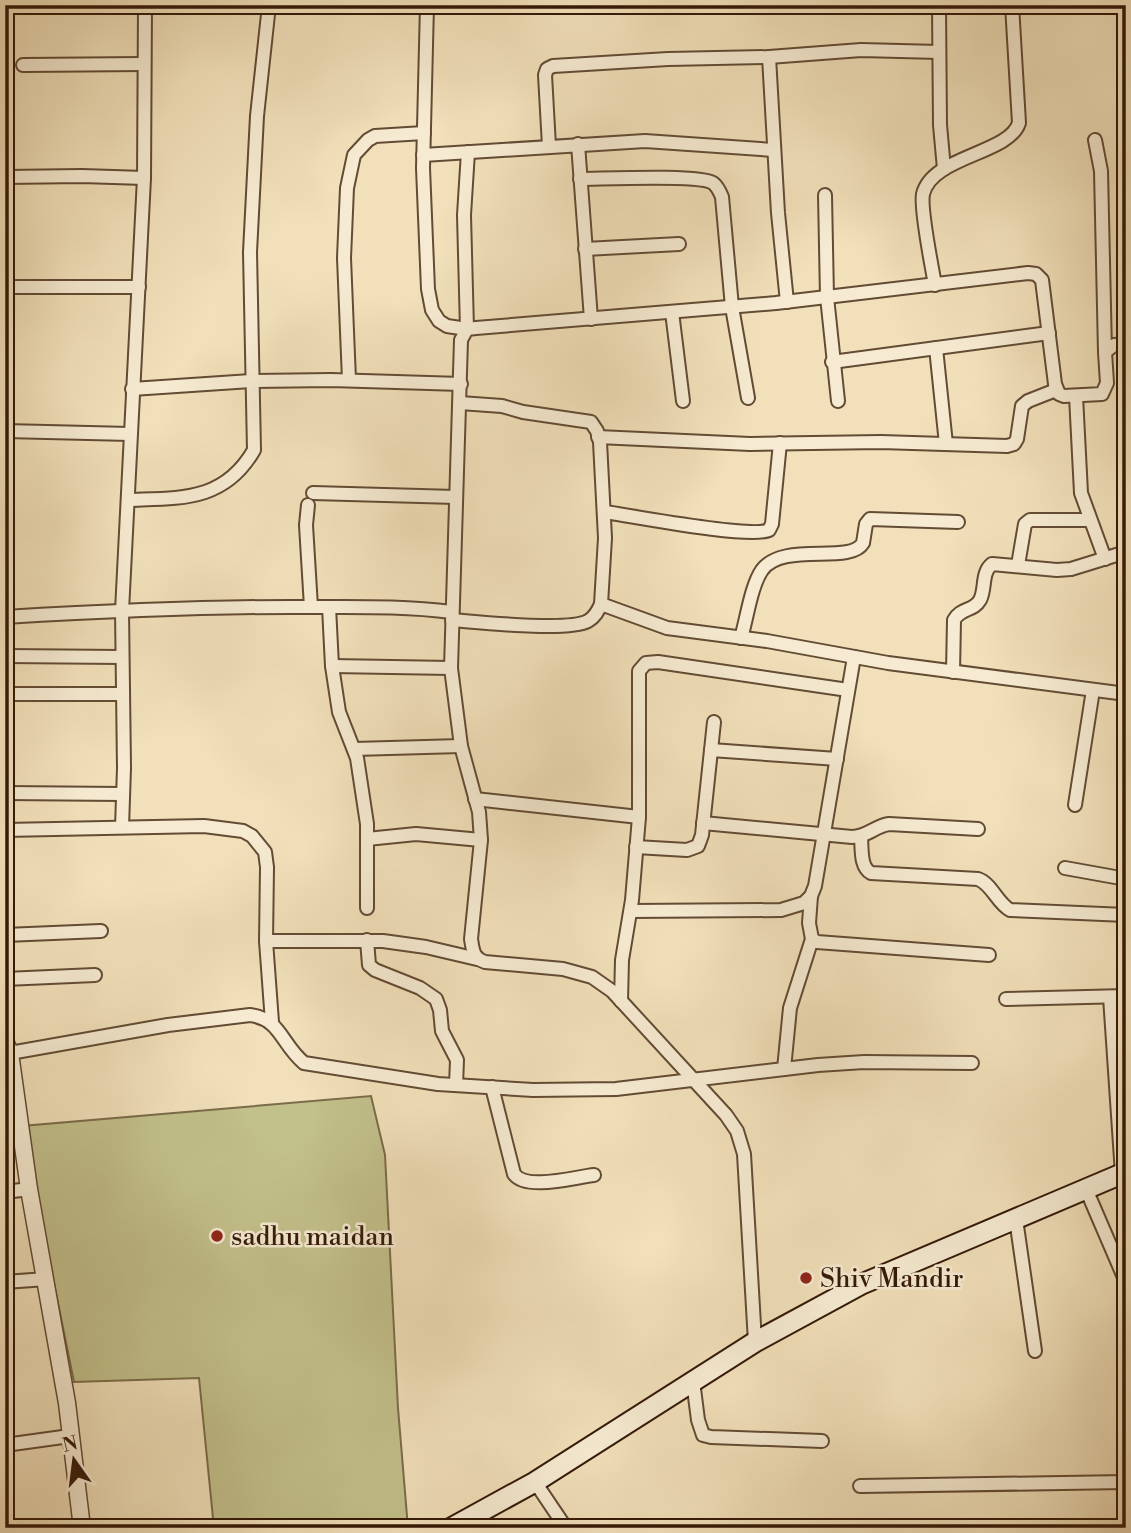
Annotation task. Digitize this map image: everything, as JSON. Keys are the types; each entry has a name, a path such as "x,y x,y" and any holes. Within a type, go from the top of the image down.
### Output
{"main road":[{"path":"451,1528 535,1482 755,1342 862,1284 1124,1173"}],"street":[{"path":"122,827 122,611 144,178 145,5"},
{"path":"128,500 188,498 203,493 220,486 246,463 254,450 250,252 257,116 269,5"},
{"path":"427,5 424,155 428,289 432,310 439,321 447,326 467,329 732,307 1036,274 1042,280 1056,390 1064,396 1095,395 1105,390 1101,171 1095,140"},
{"path":"939,5 940,125 944,169"},
{"path":"935,285 923,195 928,185 944,169 1017,132 1019,123 1012,5"},
{"path":"549,146 545,75 547,68 553,66 668,59 769,57 861,50 939,52"},
{"path":"769,57 787,302"},
{"path":"23,65 144,64"},
{"path":"349,380 344,258 347,188 354,155 375,136 424,133"},
{"path":"424,155 645,141 774,150"},
{"path":"578,144 591,319"},
{"path":"468,152 464,215 467,329 461,340 451,668 461,746 480,812 481,839 471,939 477,959"},
{"path":"5,177 144,178"},
{"path":"580,179 679,178 713,183 722,197 732,307 748,398"},
{"path":"825,195 827,297 838,401"},
{"path":"585,249 678,244"},
{"path":"5,287 138,287"},
{"path":"672,312 683,401"},
{"path":"832,362 1049,333"},
{"path":"1105,352 1114,345 1126,344"},
{"path":"936,348 946,444"},
{"path":"132,388 251,381 349,380 461,384"},
{"path":"598,437 1007,446 1014,444 1022,406 1056,390"},
{"path":"1076,396 1081,493 1105,559"},
{"path":"5,617 122,611 329,607 418,608 452,616 528,626 587,622 597,614 601,604 606,538 598,437 591,422 495,405 460,403"},
{"path":"5,431 131,434"},
{"path":"604,512 739,532 763,533 769,530 772,524 780,443"},
{"path":"311,607 306,524 311,499 456,497"},
{"path":"741,638 758,577 770,562 794,555 855,551 863,543 866,524 870,519 958,522"},
{"path":"1018,565 1025,524 1030,520 1090,520"},
{"path":"953,671 953,625 957,614 976,606 981,599 988,566 999,563 1057,570 1071,569 1126,552"},
{"path":"601,604 667,628 1126,694"},
{"path":"329,607 332,666 339,712 354,749 367,824 367,908"},
{"path":"5,656 122,657"},
{"path":"784,1069 790,1008 813,939 809,923 811,896 815,886 854,657"},
{"path":"621,1001 622,960 631,911 639,817 639,671 646,663 658,662 848,690"},
{"path":"332,666 451,668"},
{"path":"1076,805 1093,690"},
{"path":"5,694 123,694"},
{"path":"636,846 687,850 698,846 714,722"},
{"path":"354,749 461,746"},
{"path":"711,750 836,759"},
{"path":"5,793 123,794"},
{"path":"475,799 639,817"},
{"path":"703,823 823,836 861,837 880,825 889,824 978,829"},
{"path":"5,830 204,826 232,829 252,836 265,852 267,867 266,941 272,1022"},
{"path":"367,839 416,834 481,839"},
{"path":"861,837 864,865 871,873 978,879 984,881 997,900 1010,911 1126,915"},
{"path":"1065,868 1126,879"},
{"path":"631,911 781,910 795,908 811,896"},
{"path":"5,935 101,931"},
{"path":"813,939 826,943 989,955"},
{"path":"266,941 367,940 426,947 485,962 564,969 592,977 621,1001 737,1131 744,1154 755,1342"},
{"path":"367,940 369,965 420,988 436,999 442,1031 457,1060 456,1085"},
{"path":"5,979 94,975"},
{"path":"1110,996 1124,1173"},
{"path":"1006,999 1126,996"},
{"path":"82,1528 67,1403 7,1046 233,1016 263,1017 272,1022 293,1054 304,1063 456,1085 533,1090 615,1089 864,1062 972,1063"},
{"path":"492,1087 518,1181 545,1182 594,1175"},
{"path":"5,1192 29,1189"},
{"path":"1086,1189 1124,1274"},
{"path":"1016,1219 1035,1351"},
{"path":"5,1282 46,1279"},
{"path":"693,1381 698,1420 703,1435 822,1441"},
{"path":"5,1445 70,1436"},
{"path":"535,1482 566,1528"},
{"path":"860,1486 1126,1482"}],"shaded area":[{"name":"sadhu maidan","path":"371,1096 385,1155 398,1408 408,1528 214,1528 199,1378 74,1382 22,1126"}],"place":[{"name":"sadhu maidan","path":"217,1236"},
{"name":"Shiv Mandir","path":"806,1278"}]}
